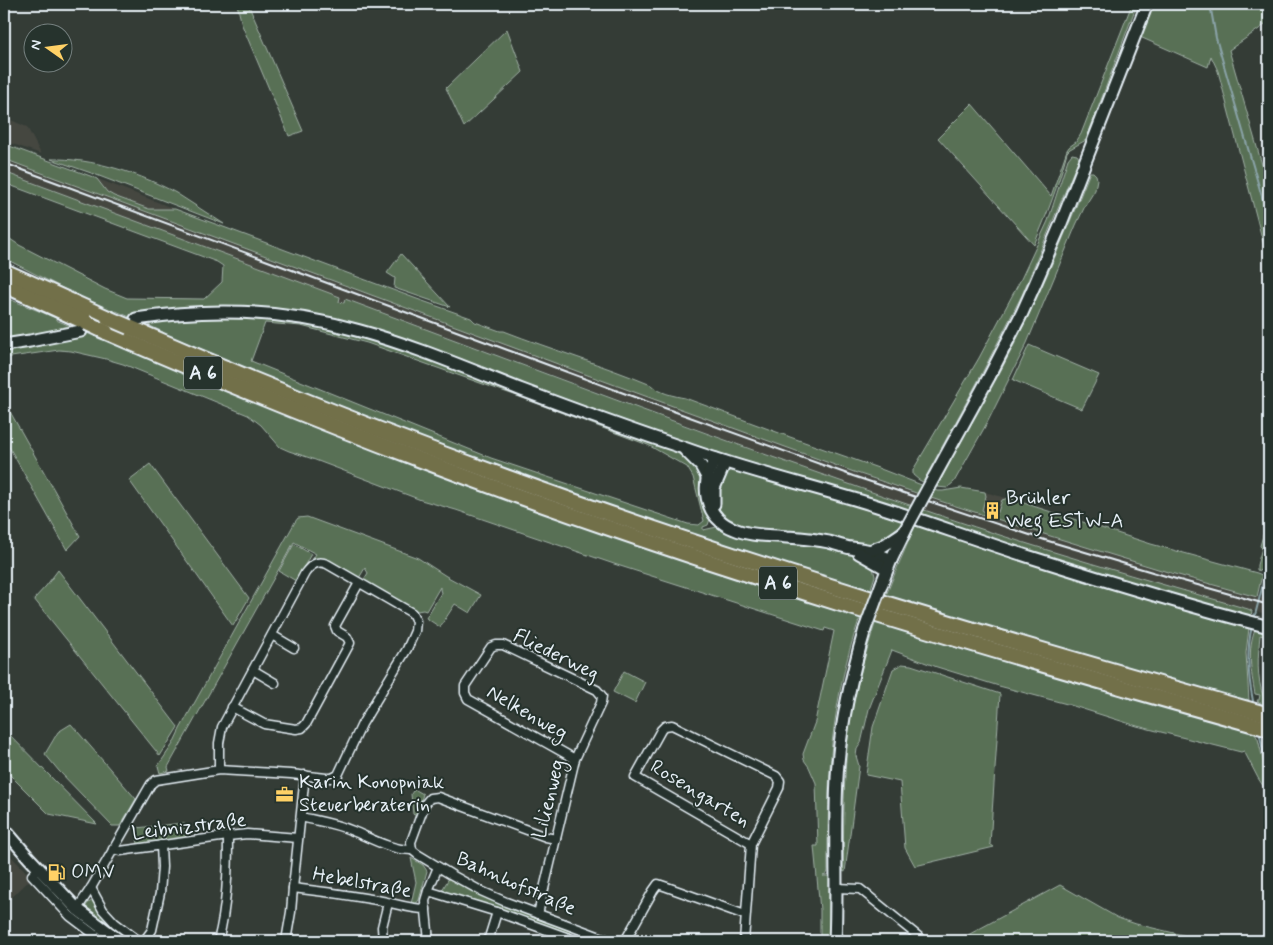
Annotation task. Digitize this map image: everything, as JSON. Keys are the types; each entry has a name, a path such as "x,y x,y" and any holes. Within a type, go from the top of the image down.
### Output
{"highway":[{"path":"4,266 32,284"},
{"name":"A 6","path":"4,271 107,325 255,395 370,441 508,492 753,575 907,623 1269,729"},
{"name":"A 6","path":"4,285 84,327 133,323 200,358 345,417 509,478 653,528 917,612 1269,715"}],"main road":[{"path":"835,941 838,765 849,687 865,629 889,565 907,528 1022,313 1054,240 1147,4"},
{"path":"133,323 170,314 252,312 287,316 347,327 395,342 684,449 878,506 1076,571 1269,627"},
{"path":"4,345 30,342 84,327"},
{"path":"684,449 701,466 707,477"},
{"path":"720,460 711,466 707,477 706,494 710,507 725,524 742,532 818,540 870,551 889,565"},
{"path":"715,513 714,488 720,460"},
{"path":"870,551 883,546 907,528"},
{"path":"851,548 889,565"},
{"path":"4,830 77,909 120,941"}],"street":[{"path":"77,909 151,784 156,780 219,770 326,778 338,775 362,724 407,649 415,630 416,620 412,613 322,562 314,564 305,573 222,727 219,770"},
{"path":"232,707 264,724 302,728 306,724 350,643 347,636 337,631 335,626 358,583"},
{"path":"272,635 294,648"},
{"name":"Nelkenweg","path":"496,645 491,647 465,686 465,693 468,699 575,759"},
{"name":"Fliederweg","path":"496,645 503,645 596,690 602,696"},
{"path":"253,670 275,682"},
{"name":"Lilienweg","path":"538,914 575,759 601,703 602,696"},
{"name":"Rosengarten","path":"672,725 776,776 780,780 779,788 751,844 635,777 665,726 672,725"},
{"path":"286,941 291,912 305,775"},
{"path":"301,816 343,828 393,847 412,850 411,842 425,804 430,798 438,797 556,839"},
{"name":"Leibnizstraße","path":"113,849 120,851 247,834 298,838"},
{"path":"218,941 225,908 228,836"},
{"path":"744,941 751,844"},
{"path":"144,941 152,930 160,893 162,845"},
{"name":"Bahnhofstraße","path":"412,850 481,891 611,941"},
{"path":"429,941 426,901 438,867"},
{"path":"39,868 32,875 36,880 70,916 103,941"},
{"path":"624,941 658,884 745,915"},
{"path":"91,888 103,910 114,923 139,941"},
{"name":"Hebelstraße","path":"293,888 338,893 415,909 426,909"},
{"path":"837,888 860,889 924,941"},
{"name":"Bahnhofstraße","path":"428,891 496,912 577,941"},
{"path":"383,941 382,927 388,903"},
{"path":"488,941 496,912"},
{"path":"577,941 581,931"}],"shaded area":[{"path":"4,117 27,127 41,154 4,141"},
{"path":"4,159 854,472 1047,535 1171,573 1269,600 1269,615 1104,568 938,515 794,465 346,299 344,303 338,302 339,297 4,172"},
{"path":"93,177 175,209 149,209 114,196 107,192 97,179"},
{"path":"985,492 1006,498 1002,500 997,515 982,510 986,496"},
{"path":"4,849 32,878 8,901 4,896"}],"green space":[{"path":"237,4 248,4 303,131 289,136 242,25"},
{"path":"1132,4 1137,4 1086,140 1067,152 1052,199 1034,245 938,138 972,104 1051,196 1067,150 1076,142 1081,134"},
{"path":"1152,4 1269,4 1269,22 1229,50 1269,189 1269,265 1218,71 1211,56 1208,67 1140,37"},
{"path":"507,29 523,72 464,127 446,88"},
{"path":"4,144 93,177 97,179 107,192 114,196 149,209 175,209 471,318 475,322 615,371 651,385 662,392 685,398 937,491 961,488 985,492 986,496 982,510 985,512 997,515 1002,500 1008,498 1151,544 1257,573 1262,575 1257,597 1047,535 854,472 4,159"},
{"path":"1072,154 1077,155 1079,158 1022,295 923,482 913,475 913,470 979,358 1021,279 1048,221 1068,159"},
{"path":"51,159 67,159 99,164 147,179 176,193 224,224 94,174"},
{"path":"4,172 340,297 339,302 344,303 345,299 787,462 1013,539 1248,609 1252,611 1251,616 1160,593 658,435 355,325 169,311 130,317 115,312 80,297 4,258 4,235 19,245 105,289 127,298 204,299 222,282 223,266 217,262 4,183"},
{"path":"1090,172 1096,175 1095,190 1076,225 1027,343 987,423 954,482 947,488 937,487 1025,322 1059,248"},
{"path":"401,254 450,307 394,288 395,278 387,273"},
{"path":"4,297 56,318 56,320 73,327 4,342"},
{"path":"261,316 358,334 659,444 686,458 702,474 710,519 708,525 703,527 703,530 717,527 846,551 861,557 873,568 875,576 871,588 887,593 916,524 1249,628 1246,653 1249,700 1087,656 942,613 625,512 419,438 249,371 142,322 151,320","holes":["265,323 301,326 367,343 648,445 687,467 693,477 704,521 699,525 688,524 491,458 251,361"]},
{"path":"87,333 100,339 102,337 381,453 552,515 1057,675 1155,705 1254,732 1258,739 1269,777 1269,795 1244,751 1241,752 1137,726 937,667 892,650 869,709 861,743 857,749 856,756 859,766 845,872 843,871 844,799 849,728 860,676 875,624 859,620 842,681 832,743 829,790 828,870 823,876 829,876 829,941 820,941 820,910 814,846 818,846 816,783 804,760 803,754 815,722 834,631 825,628 824,631 614,564 456,510 421,500 289,451 280,447 261,425 248,415 123,364 71,351 59,350 4,358 4,349"},
{"path":"1029,345 1099,375 1082,409 1013,380"},
{"path":"4,401 80,536 67,550 4,438"},
{"path":"150,464 249,598 233,626 129,480"},
{"path":"732,470 832,497 903,520 899,526 874,546 741,527 725,519 720,511 718,502 718,492 722,479 725,474"},
{"path":"1269,514 1269,573 1257,570 1257,565"},
{"path":"307,517 418,558 481,595 470,613 455,604 440,627 426,618 441,593 440,587 426,611 417,611 363,581 368,573 365,568 359,578 326,559 312,560 316,554 294,542 168,767 169,771 160,773 158,766 173,744 295,522 298,518"},
{"path":"294,544 311,554 296,581 279,571"},
{"path":"58,570 178,727 160,756 34,599"},
{"path":"1255,629 1269,631 1269,637 1260,635 1258,667 1261,690 1264,698 1269,699 1269,707 1261,705 1257,700 1259,700 1260,695 1255,694 1250,653"},
{"path":"902,664 911,665 1000,694 990,844 994,847 915,866 905,848 900,782 866,775 873,727 893,669"},
{"path":"624,671 645,682 635,703 613,692"},
{"path":"71,724 136,799 120,826 112,826 45,754 58,732"},
{"path":"4,729 97,824 49,814 4,769"},
{"path":"416,790 423,794 417,814 414,815 411,794"},
{"path":"184,823 186,838 138,844 136,828"},
{"path":"411,858 423,865 427,871 419,900 415,905 411,904 416,882"},
{"path":"449,878 489,899 571,930 569,935 441,892"},
{"path":"1060,885 1118,918 1208,941 977,941 968,935"},
{"path":"92,901 113,926 132,941 124,941 84,909"}],"waterway":[{"path":"1210,4 1216,38 1269,221"},
{"path":"1254,619 1269,561"},
{"path":"1252,626 1248,664 1253,701"},
{"path":"1260,736 1269,770"}],"railway":[{"path":"4,163 637,398 853,476 1045,540 1269,605"}],"place":[{"name":"Brühler Weg ESTW-A","path":"992,510"},
{"name":"Karin Konopniak Steuerberaterin","path":"285,794"},
{"name":"OMV","path":"57,872"}]}
